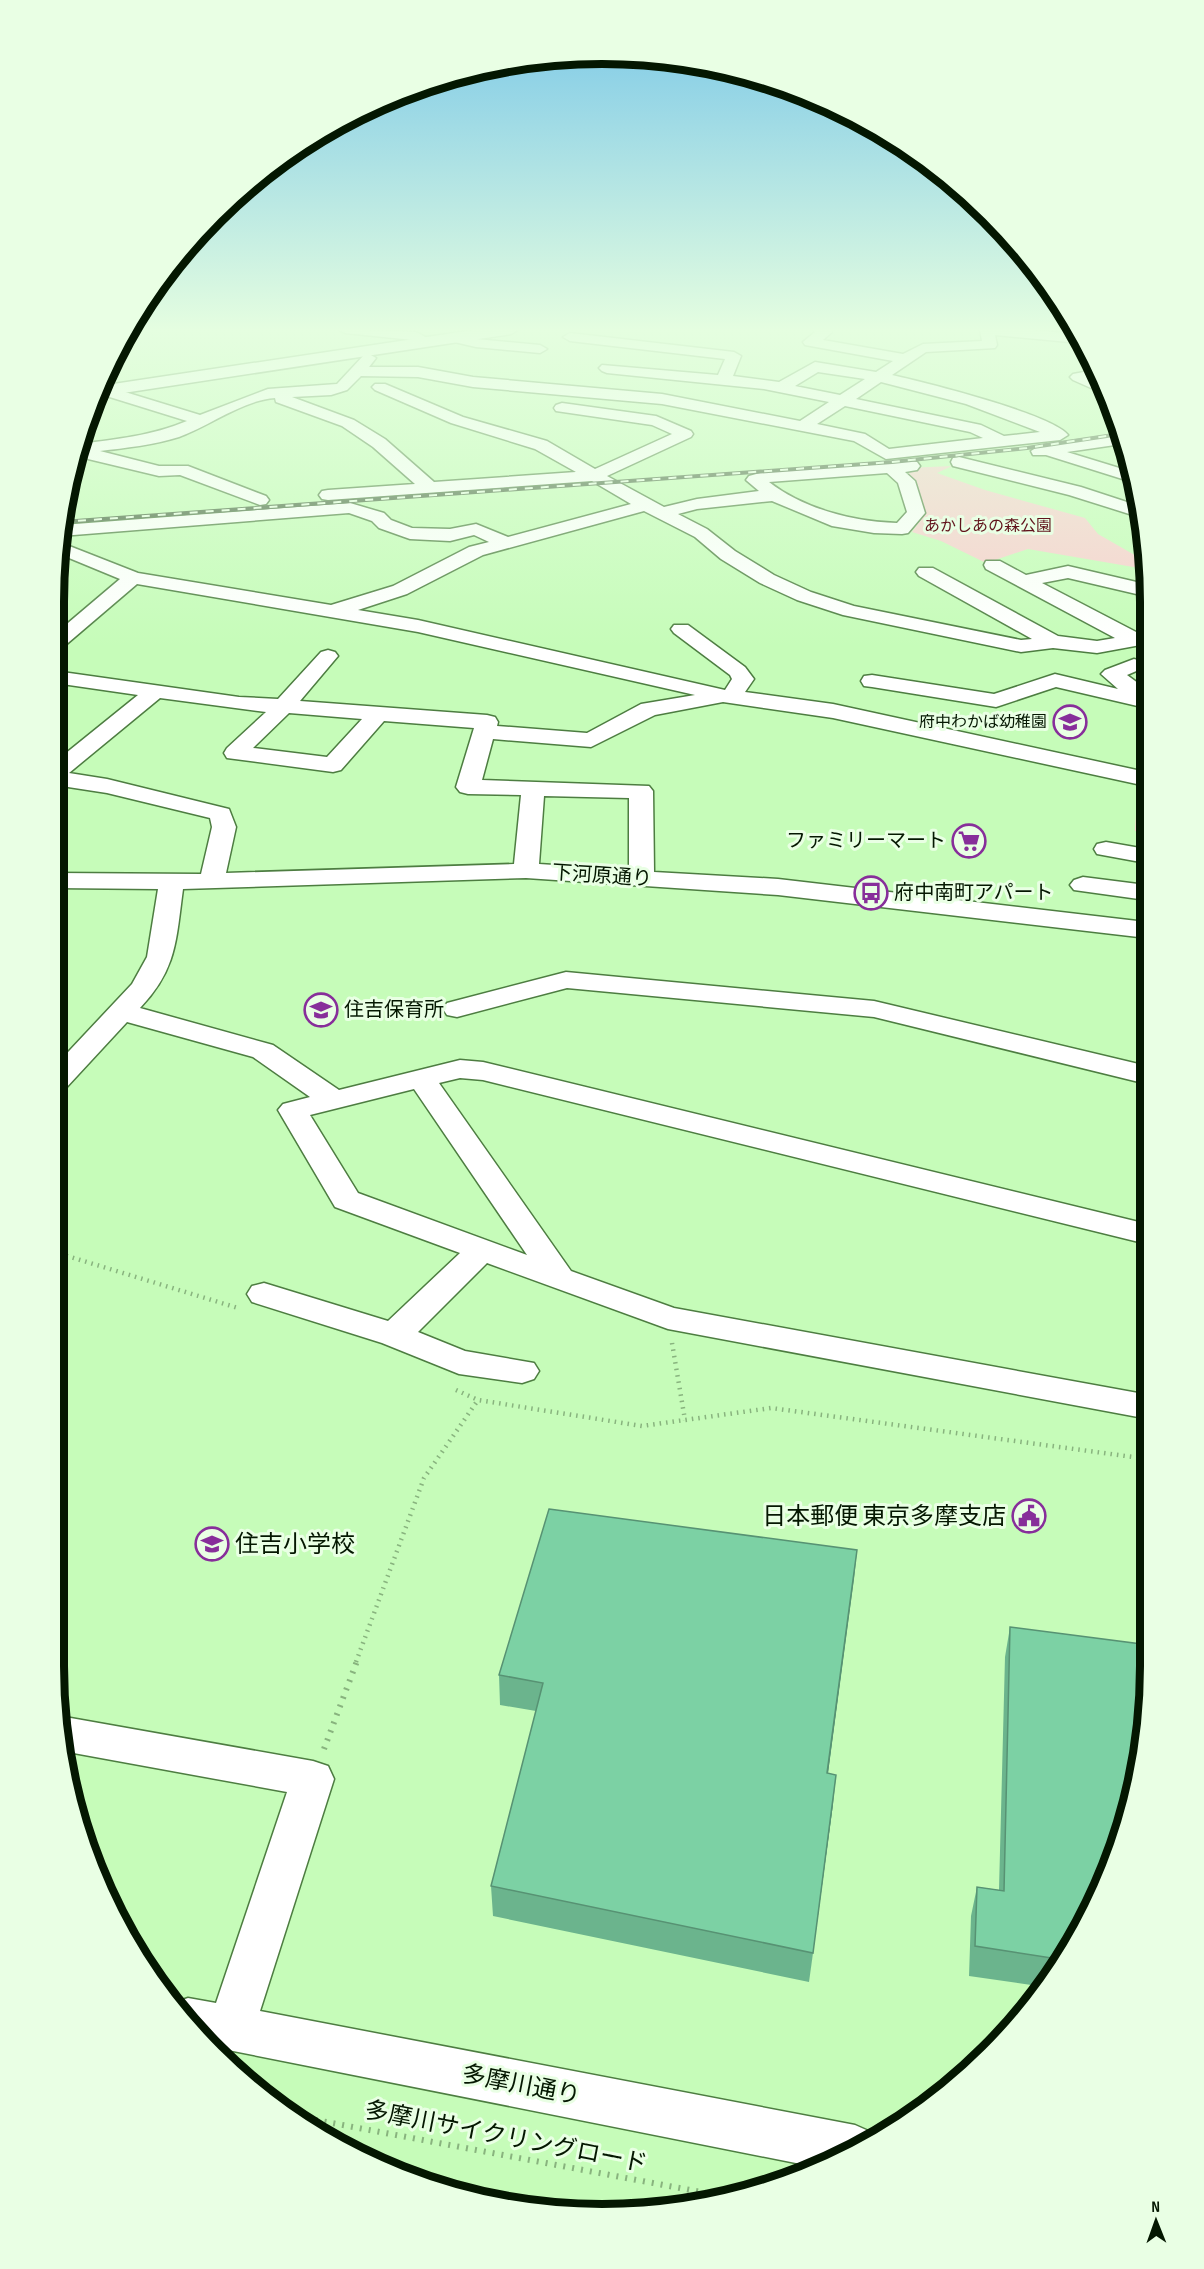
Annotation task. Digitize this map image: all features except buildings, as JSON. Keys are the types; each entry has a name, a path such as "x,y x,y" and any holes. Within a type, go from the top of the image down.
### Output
{"street":[{"path":"103,435 138,442"},
{"path":"87,449 138,442 166,435"},
{"path":"368,435 380,442 430,488"},
{"path":"507,435 541,445 653,509 701,533 728,555 767,579 804,596 850,611 1022,646 1053,642 1097,647 1139,638"},
{"path":"69,530 200,520 260,500 594,476 683,435"},
{"path":"848,435 859,437 886,454 1005,443 1060,435"},
{"path":"988,435 1005,443"},
{"path":"891,468 906,481 916,513 902,529 874,528 838,522 774,495 755,480 891,468 959,462 1114,440"},
{"path":"1044,450 1124,475"},
{"path":"86,453 159,471 182,470 260,500"},
{"path":"959,462 1076,491 1131,510"},
{"path":"333,611 400,590 476,551 504,542 653,509 774,495"},
{"path":"226,510 350,508 378,517 385,524 410,533 450,535 476,529 504,542"},
{"path":"67,551 133,578 418,626 605,667 727,697 832,711 1140,778"},
{"path":"993,565 1020,594 1046,593 1139,638"},
{"path":"926,572 1053,642"},
{"path":"990,607 1068,572 1139,589"},
{"path":"64,636 133,578"},
{"path":"64,678 239,703 378,713 591,740 649,710 705,703 727,697 743,678 738,670 681,635"},
{"path":"1022,646 1036,656 1055,680"},
{"path":"328,656 284,706 235,753 333,765 378,713"},
{"path":"1134,665 1112,674 1140,695"},
{"path":"872,684 996,701 1055,680 1140,699"},
{"path":"64,766 156,691"},
{"path":"486,727 468,787 641,790 642,879"},
{"path":"64,779 107,786 221,814 224,827 212,880"},
{"path":"526,870 533,789"},
{"path":"1106,849 1140,855"},
{"name":"下河原通り","path":"64,880 172,882 526,870 778,887 1140,929"},
{"path":"64,1073 144,988 160,957 172,882"},
{"path":"1083,885 1140,892"},
{"path":"457,1009 566,980 826,1004 874,1009 1140,1073"},
{"path":"122,1012 263,1051 334,1100"},
{"path":"1140,1232 483,1071 460,1069 293,1110 346,1200 668,1318 1140,1405"},
{"path":"421,1078 559,1277"},
{"path":"394,1335 483,1249"},
{"path":"256,1302 394,1335 459,1362 522,1371"},
{"path":"69,1735 314,1779 210,2024"},
{"name":"多摩川通り","path":"210,2024 843,2148"}],"path":[{"path":"64,1254 256,1302"},
{"path":"668,1318 685,1420"},
{"path":"448,1387 478,1400 642,1426 771,1408 1140,1458"},
{"path":"314,1779 424,1478 478,1400"},
{"name":"多摩川サイクリングロード","path":"312,2119 709,2194"}],"green space":[{"name":"あかしあの森公園","path":"952,466 937,473 985,490 1085,518 1098,534 1137,556 1138,568 1028,549 986,563 941,541 912,532 924,515 907,468"},
{"path":"1140,792 1140,832 1135,831 1137,798"}],"railway":[{"path":"71,521 892,462 1027,448 1113,435"}],"place":[{"name":"府中わかば幼稚園","path":"1070,722"},
{"name":"ファミリーマート","path":"969,841"},
{"name":"府中南町アパート","path":"871,893"},
{"name":"住吉保育所","path":"321,1010"},
{"name":"日本郵便 東京多摩支店","path":"1029,1516"},
{"name":"住吉小学校","path":"212,1544"}]}
